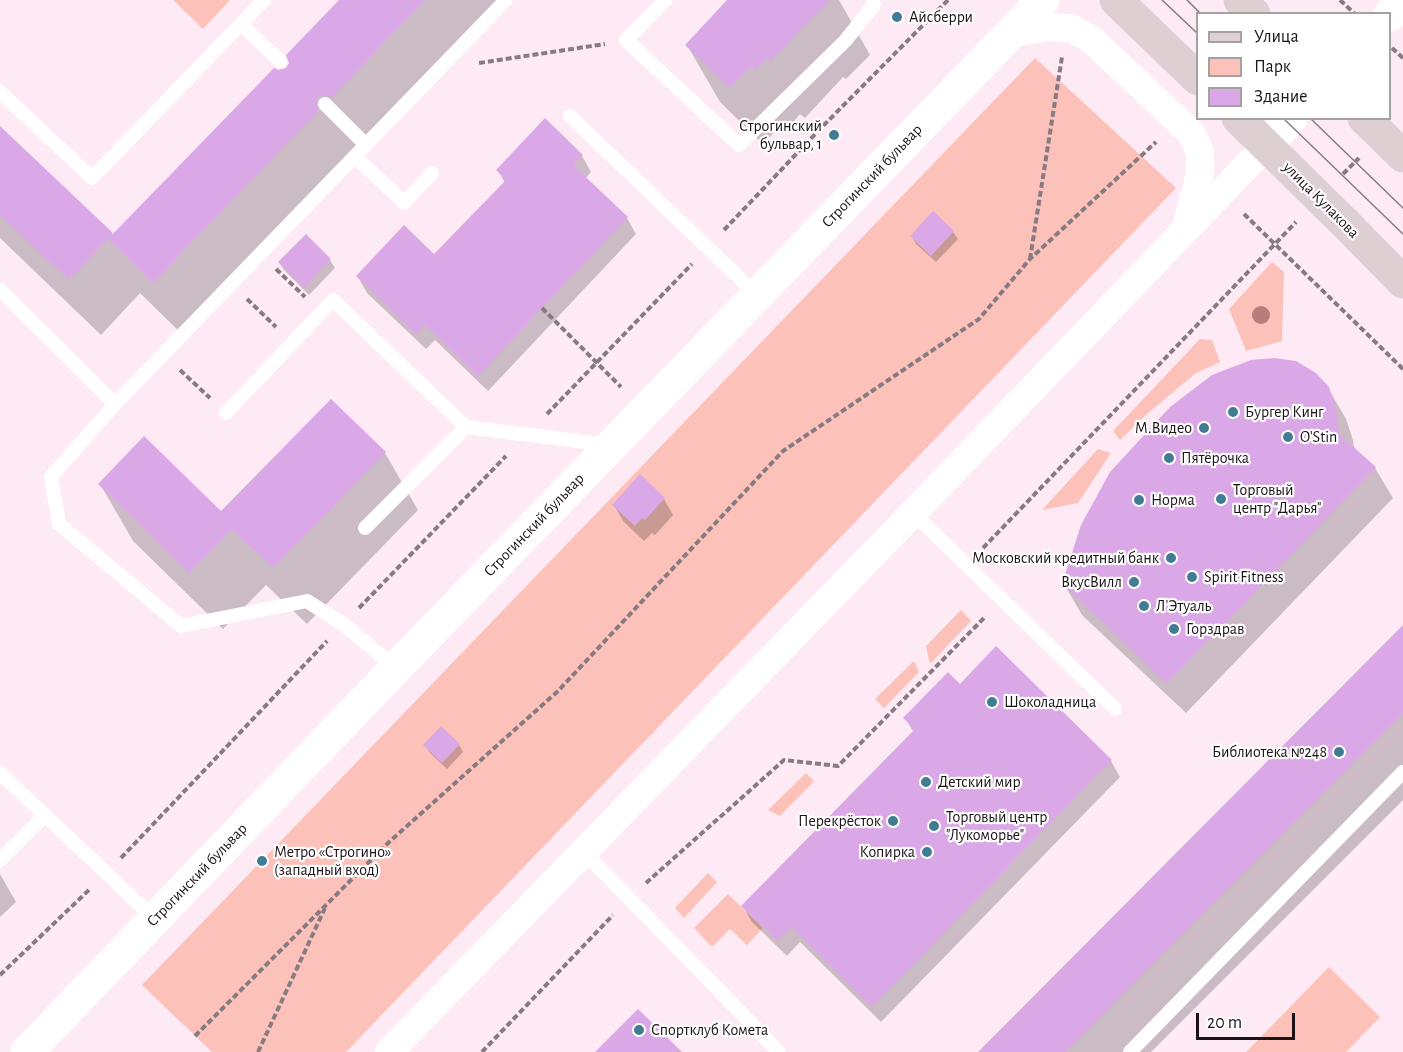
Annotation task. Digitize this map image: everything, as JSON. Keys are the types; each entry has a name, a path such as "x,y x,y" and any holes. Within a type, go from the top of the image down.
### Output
{"main road":[{"path":"1116,0 1196,78"},
{"path":"1240,0 1252,12"},
{"name":"улица Кулакова","path":"1240,120 1403,282"},
{"path":"1366,120 1403,156"}],"street":[{"name":"Строгинский бульвар","path":"27,1052 1043,0"},
{"path":"1391,13 1403,0"},
{"path":"1010,34 1046,27 1071,28 1091,39 1192,134 1200,153 1200,173 1185,230"},
{"path":"388,1052 913,513 1289,120"}],"lane":[{"path":"0,92 92,178 264,0"},
{"path":"396,668 343,624 308,601 181,626 59,524 51,477 115,404 506,0"},
{"path":"666,0 626,40 739,145 844,41 874,5 873,0"},
{"path":"241,24 280,61"},
{"path":"325,104 366,145"},
{"path":"570,116 757,295"},
{"path":"355,156 404,203 432,173"},
{"path":"0,290 115,404"},
{"path":"226,412 333,300 466,427 612,445"},
{"path":"365,528 466,427"},
{"path":"913,513 1115,710"},
{"path":"1130,1052 1403,772"},
{"path":"0,773 155,919"},
{"path":"0,860 45,815"},
{"path":"583,851 779,1052"}],"path":[{"path":"0,975 107,873 343,624 820,129 948,0"},
{"path":"1340,0 1353,12"},
{"path":"438,70 626,40"},
{"path":"1391,47 1403,58"},
{"path":"1030,260 1062,55"},
{"path":"195,1036 389,842 557,692 783,451 979,319 1030,260 1161,137"},
{"path":"1244,214 1403,369"},
{"path":"967,566 1275,243"},
{"path":"261,254 321,312"},
{"path":"232,283 292,343"},
{"path":"542,308 645,411"},
{"path":"163,354 226,412"},
{"path":"482,1052 629,897 784,760 838,766 990,611"},
{"path":"258,1052 327,904"}],"green space":[{"path":"173,0 230,0 203,29"},
{"path":"1035,58 1176,188 346,1052 212,1052 142,985"},
{"path":"1272,262 1284,272 1282,341 1246,351 1229,309"},
{"path":"1200,339 1212,340 1220,362 1196,373 1120,440 1113,431"},
{"path":"1098,449 1111,453 1078,503 1042,510"},
{"path":"961,610 971,621 930,664 926,646"},
{"path":"914,661 919,672 884,708 875,699"},
{"path":"806,773 814,781 780,816 768,810"},
{"path":"708,873 717,882 684,918 675,908"},
{"path":"728,894 763,928 747,945 730,929 712,947 694,928"},
{"path":"1329,967 1380,1017 1346,1052 1246,1052"}],"building":[{"path":"339,0 425,0 331,98 323,95 318,98 316,106 319,110 153,283 108,239 274,68 278,70 286,68 289,63 286,55"},
{"path":"727,0 829,0 771,61 767,58 756,70 751,66 730,88 685,45"},
{"path":"545,118 583,155 573,165 628,217 478,376 425,325 416,334 356,276 404,225 434,254 506,180 496,170"},
{"path":"0,126 113,233 69,280 0,215"},
{"path":"933,211 954,231 931,256 910,236"},
{"path":"306,234 331,259 304,288 278,262"},
{"name":"Торговый центр \"Дарья\"","path":"1274,358 1296,361 1316,373 1329,387 1336,408 1339,434 1376,467 1167,683 1062,584 1081,525 1110,472 1170,407 1212,375 1251,360"},
{"path":"331,399 386,452 273,568 232,529 189,573 98,484 144,436 221,511"},
{"path":"640,474 665,498 645,520 642,518 635,526 612,505"},
{"path":"1403,625 1403,713 1065,1052 978,1052"},
{"name":"Торговый центр \"Лукоморье\"","path":"996,646 1112,760 872,1007 791,927 778,941 741,906 915,729 903,718 948,672 960,684"},
{"path":"441,726 460,744 442,763 423,745"},
{"name":"Спортклуб Комета","path":"638,1009 682,1052 595,1052"}],"tram line":[{"path":"1162,0 1196,32"},
{"path":"1187,0 1199,12"},
{"path":"1285,120 1403,234"},
{"path":"1312,120 1403,208"}],"place":[{"name":"Айсберри","path":"897,17"},
{"name":"Строгинский бульвар, 1","path":"834,135"},
{"name":"Бургер Кинг","path":"1233,412"},
{"name":"М.Видео","path":"1204,428"},
{"name":"O'Stin","path":"1288,437"},
{"name":"Пятёрочка","path":"1169,458"},
{"name":"Торговый центр \"Дарья\"","path":"1221,499"},
{"name":"Норма","path":"1139,500"},
{"name":"Московский кредитный банк","path":"1171,558"},
{"name":"Spirit Fitness","path":"1192,577"},
{"name":"ВкусВилл","path":"1134,582"},
{"name":"Л’Этуаль","path":"1144,606"},
{"name":"Горздрав","path":"1174,629"},
{"name":"Шоколадница","path":"992,702"},
{"name":"Библиотека №248","path":"1339,752"},
{"name":"Детский мир","path":"926,782"},
{"name":"Перекрёсток","path":"893,821"},
{"name":"Торговый центр \"Лукоморье\"","path":"934,826"},
{"name":"Копирка","path":"927,852"},
{"name":"Метро «Строгино» (западный вход)","path":"262,861"},
{"name":"Спортклуб Комета","path":"639,1030"}]}
